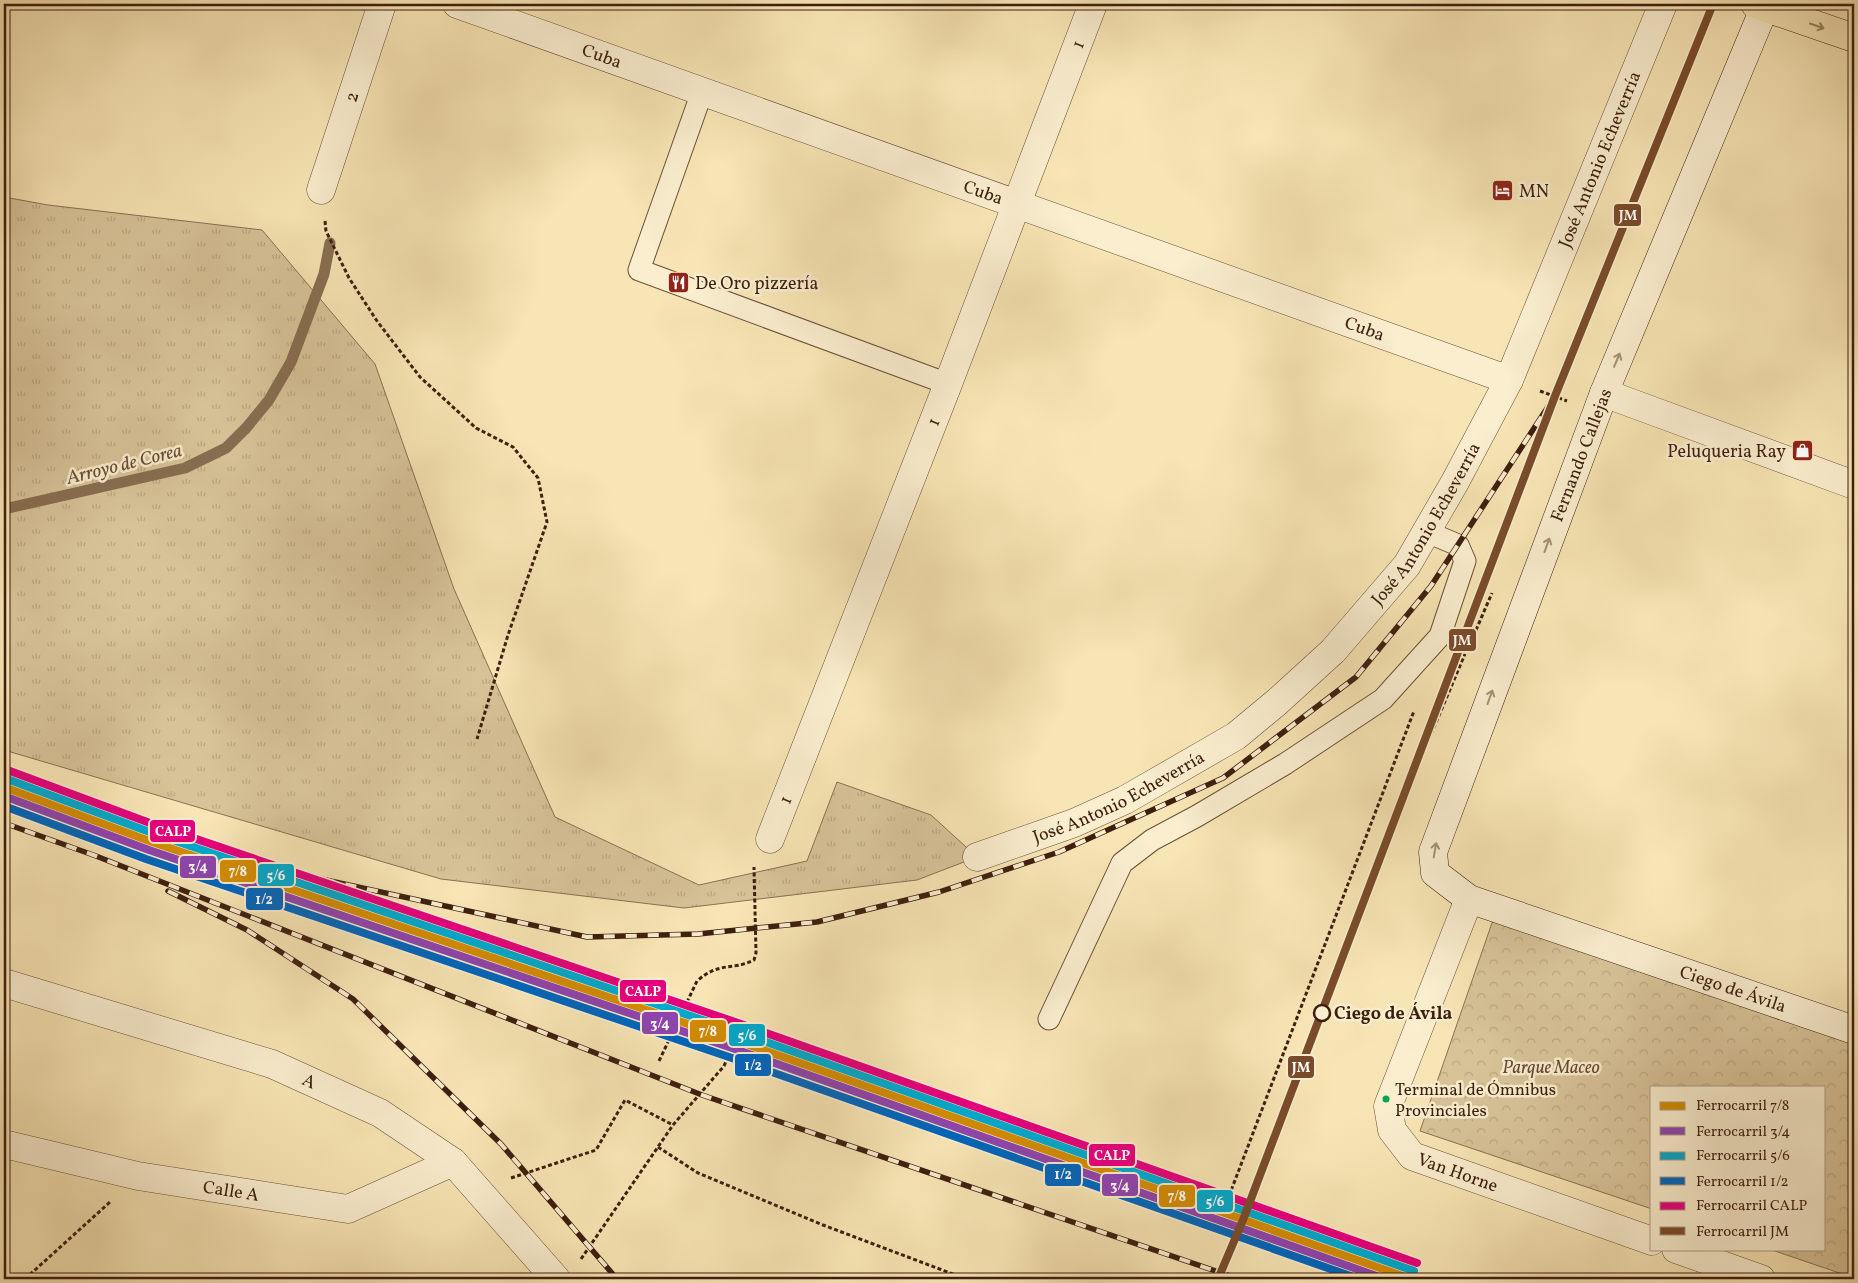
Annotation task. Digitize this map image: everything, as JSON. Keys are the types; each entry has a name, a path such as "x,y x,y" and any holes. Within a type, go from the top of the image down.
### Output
{"main road":[{"path":"1762,5 1854,38"}],"street":[{"name":"2","path":"321,190 382,4"},
{"name":"Cuba","path":"456,4 1509,380"},
{"name":"1","path":"770,838 948,384 1093,4"},
{"name":"José Antonio Echeverría","path":"977,857 1074,823 1125,800 1236,736 1278,702 1333,652 1407,566 1455,482 1509,380 1663,4"},
{"name":"Fernando Callejas","path":"1469,900 1435,873 1433,852 1604,393 1762,5"},
{"path":"1604,393 1854,485"},
{"name":"Ciego de Ávila","path":"1469,900 1854,1030"},
{"name":"Van Horne","path":"1469,900 1388,1106 1392,1130 1412,1156 1650,1240"},
{"name":"A","path":"4,983 272,1064 380,1113 453,1162 556,1279"},
{"name":"Calle A","path":"4,1144 138,1176 348,1209 453,1162"},
{"path":"1679,1250 1761,1279"}],"lane":[{"path":"702,92 639,270 948,384"},
{"path":"1049,1019 1122,863 1152,840 1285,764 1384,699 1440,636 1465,561 1458,545 1427,532"}],"path":[{"path":"321,190 326,231 349,278 376,321 420,377 476,428 513,447 538,478 547,522 508,635 478,739"},
{"path":"1229,1196 1414,710"},
{"path":"659,1061 697,981 707,972 720,967 746,964 754,960 756,953 752,870 770,838"},
{"path":"580,1260 673,1125 724,1066 742,1022"},
{"path":"477,1189 596,1150 625,1100 673,1125"},
{"path":"658,1147 698,1172 823,1225 966,1279"},
{"path":"25,1279 138,1176"},
{"path":"1204,1279 1206,1275"}],"green space":[{"path":"4,197 48,205 262,230 375,364 454,589 555,817 699,885 807,861 837,782 931,815 977,857 917,880 684,908 441,879 4,750"},
{"name":"Parque Maceo","path":"1493,920 1854,1043 1854,1278 1772,1250 1826,1250 1826,1086 1650,1086 1650,1208 1420,1131"}],"waterway":[{"name":"Arroyo de Corea","path":"4,509 185,468 226,448 247,427 269,400 291,362 324,274 330,243"}],"railway":[{"path":"152,842 587,937 698,934 817,922 939,892 1059,852 1223,778 1356,677 1431,586 1555,396"},
{"path":"4,823 96,856 702,1095 1239,1279"},
{"path":"168,891 247,930 353,999 501,1144 617,1279"}],"rail line":[{"name":"JM","path":"1218,1279 1243,1220 1555,396 1713,4"},
{"name":"CALP","path":"10,771 158,826 741,1024 1417,1263"},
{"name":"5/6","path":"7,779 155,834 738,1032 1414,1271"},
{"name":"7/8","path":"4,787 152,842 735,1040 1411,1279"},
{"name":"3/4","path":"4,796 149,850 732,1048 1385,1279"},
{"name":"1/2","path":"4,806 146,859 729,1057 1359,1279"}],"place":[{"name":"MN","path":"1503,191"},
{"name":"De Oro pizzería","path":"679,283"},
{"name":"Peluqueria Ray","path":"1802,451"},
{"name":"Ciego de Ávila","path":"1322,1013"},
{"name":"Terminal de Ómnibus Provinciales","path":"1386,1099"}]}
